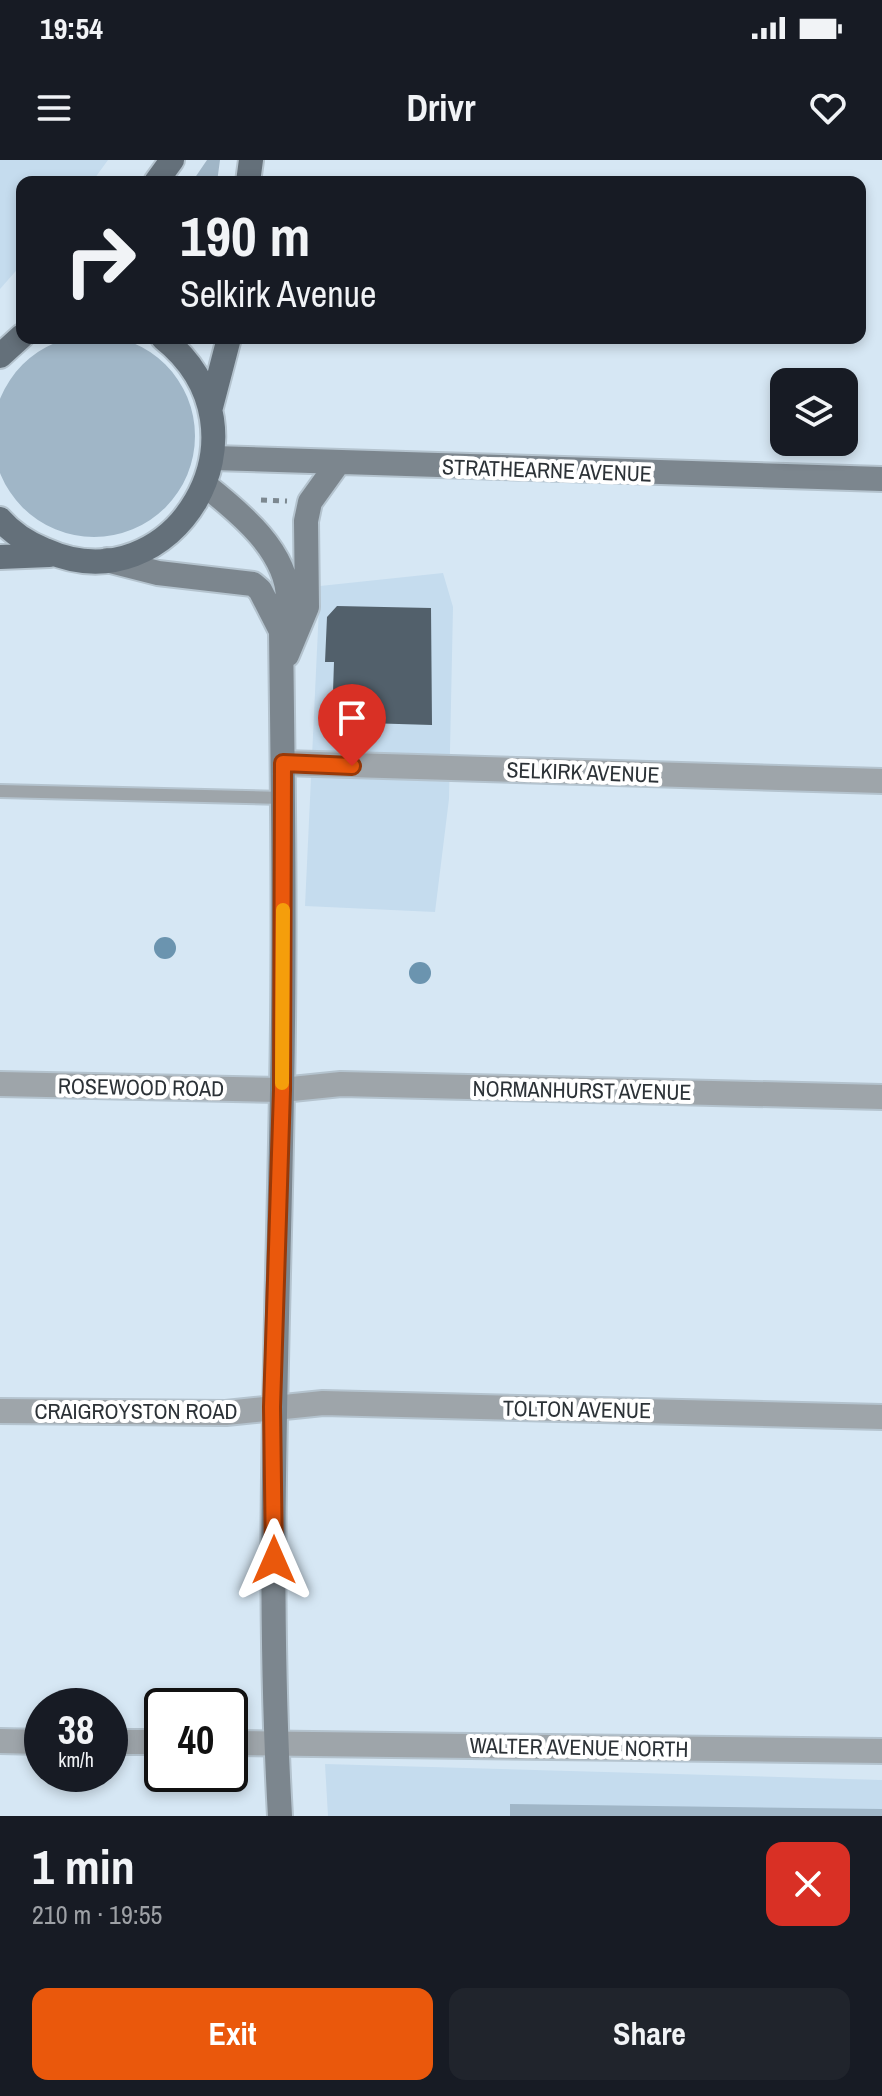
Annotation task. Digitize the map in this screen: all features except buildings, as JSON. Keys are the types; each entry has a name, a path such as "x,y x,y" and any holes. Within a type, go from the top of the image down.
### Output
{"main road":[{"path":"0,356 16,341"},
{"path":"0,557 56,555 107,560 141,550 165,536 190,512 205,485 213,458 215,432 211,407 197,374 181,352 171,344"},
{"path":"211,407 227,344"},
{"path":"0,519 26,542 56,555"}],"street":[{"name":"STRATHEARNE AVENUE","path":"213,458 882,479"},
{"path":"281,668 307,607 306,521 310,502 338,463"},
{"path":"205,485 252,525 279,568 288,599 281,631 282,1090 272,1407 276,1743 280,1816"},
{"path":"107,560 158,573 253,584 281,631"},
{"name":"SELKIRK AVENUE","path":"283,763 882,781"},
{"name":"ROSEWOOD ROAD","path":"0,1084 282,1090"},
{"name":"NORMANHURST AVENUE","path":"282,1090 341,1084 882,1097"},
{"name":"TOLTON AVENUE","path":"272,1407 323,1403 882,1417"},
{"name":"CRAIGROYSTON ROAD","path":"0,1411 226,1413 272,1407"},
{"path":"0,1741 24,1742"},
{"name":"WALTER AVENUE NORTH","path":"248,1743 882,1751"}],"lane":[{"path":"0,791 283,798"}],"path":[{"path":"260,500 288,501"}],"shaded area":[{"path":"0,160 108,160 96,176 16,176 16,271 0,289"},
{"path":"207,160 220,160 218,176 196,176"},
{"path":"53,344 135,344 150,352 178,380 193,416 193,456 178,492 150,520 114,535 74,535 38,520 10,492 -1,469 1,397 23,365"},
{"path":"443,573 453,607 449,799 435,912 305,906 320,586"},
{"path":"325,1764 882,1780 882,1816 328,1816"},
{"path":"510,1804 882,1809 882,1816 510,1816"}],"slow traffic":[{"path":"282,1083 283,910"}],"route":[{"path":"274,1560 272,1407 282,1090 283,763 352,766"}]}
